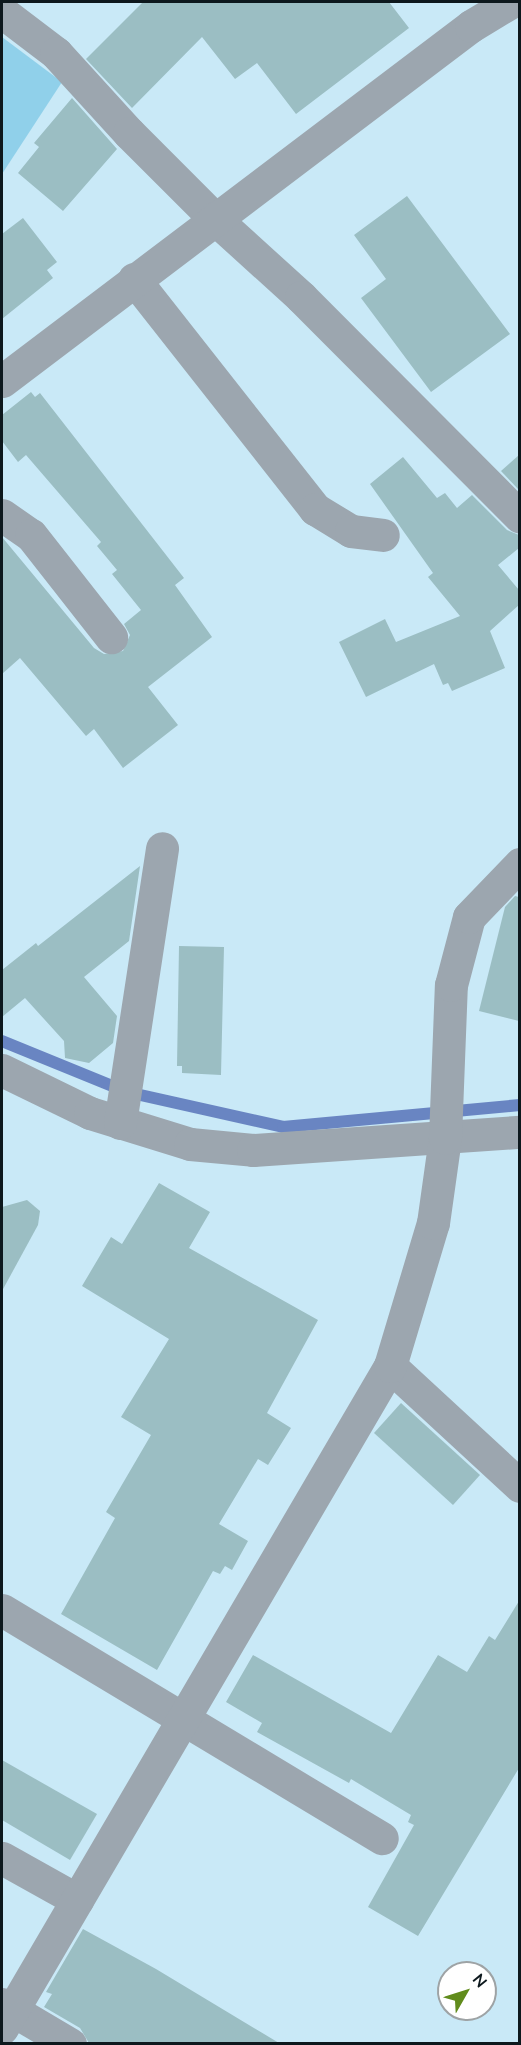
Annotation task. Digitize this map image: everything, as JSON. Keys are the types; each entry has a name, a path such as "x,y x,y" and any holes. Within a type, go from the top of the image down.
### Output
{"street":[{"path":"2,381 214,218 471,26 511,2"},
{"path":"2,12 56,53 214,218 301,297 519,517"},
{"path":"134,279 315,509 351,531 383,535"},
{"path":"2,515 31,535 111,637"},
{"path":"120,1123 162,848"},
{"path":"70,2043 5,2014 77,1900 390,1366 433,1223 445,1138 451,985 469,917 519,864"},
{"path":"2,1070 120,1123 190,1144 253,1150 519,1132"},
{"path":"390,1366 519,1486"},
{"path":"2,1610 382,1838"},
{"path":"2,1858 77,1900"}],"shaded area":[{"path":"2,37 62,82 2,174"}],"building":[{"path":"143,2 389,2 409,28 296,114 257,63 235,79 202,37 132,108 86,59"},
{"path":"72,98 117,149 63,211 18,173 39,147 34,143"},
{"path":"407,196 510,334 431,392 361,298 386,279 354,235"},
{"path":"23,218 57,262 47,270 53,278 2,319 2,234"},
{"path":"31,392 35,397 40,393 184,578 175,585 212,637 148,687 178,725 123,768 94,729 86,736 20,658 2,674 2,537 94,648 104,654 123,651 130,635 124,624 141,610 112,574 117,570 97,546 101,542 26,455 18,462 2,441 2,415"},
{"path":"519,455 519,490 501,471"},
{"path":"403,457 437,498 445,493 457,508 472,495 507,530 519,535 519,548 498,565 519,590 519,605 490,631 505,668 452,691 448,683 443,685 434,664 366,697 339,642 385,619 396,642 460,616 428,577 433,573 370,484"},
{"path":"140,866 129,941 84,977 117,1016 113,1043 89,1063 65,1058 64,1041 25,998 2,1017 2,970 36,943 38,946"},
{"path":"515,896 519,897 519,1021 479,1011 505,907"},
{"path":"179,946 224,947 221,1075 182,1073 182,1066 177,1066"},
{"path":"159,1183 210,1212 189,1248 318,1320 267,1413 291,1428 268,1465 258,1459 219,1524 248,1541 232,1570 225,1566 220,1574 213,1571 157,1670 61,1614 115,1518 106,1512 151,1435 121,1417 169,1339 82,1286 111,1237 122,1244"},
{"path":"27,1200 40,1211 38,1225 2,1291 2,1207"},
{"path":"401,1403 480,1475 453,1505 374,1433"},
{"path":"519,1601 519,1768 418,1936 368,1907 414,1825 408,1822 411,1815 351,1779 349,1783 257,1732 262,1723 226,1702 253,1655 391,1733 438,1655 467,1672 489,1636 495,1640"},
{"path":"2,1760 97,1814 70,1860 2,1820"},
{"path":"83,1929 156,1969 279,2043 89,2043 80,2028 44,2007 52,1994 46,1992"}],"waterway":[{"path":"2,1041 127,1092 283,1127 520,1105"}]}
